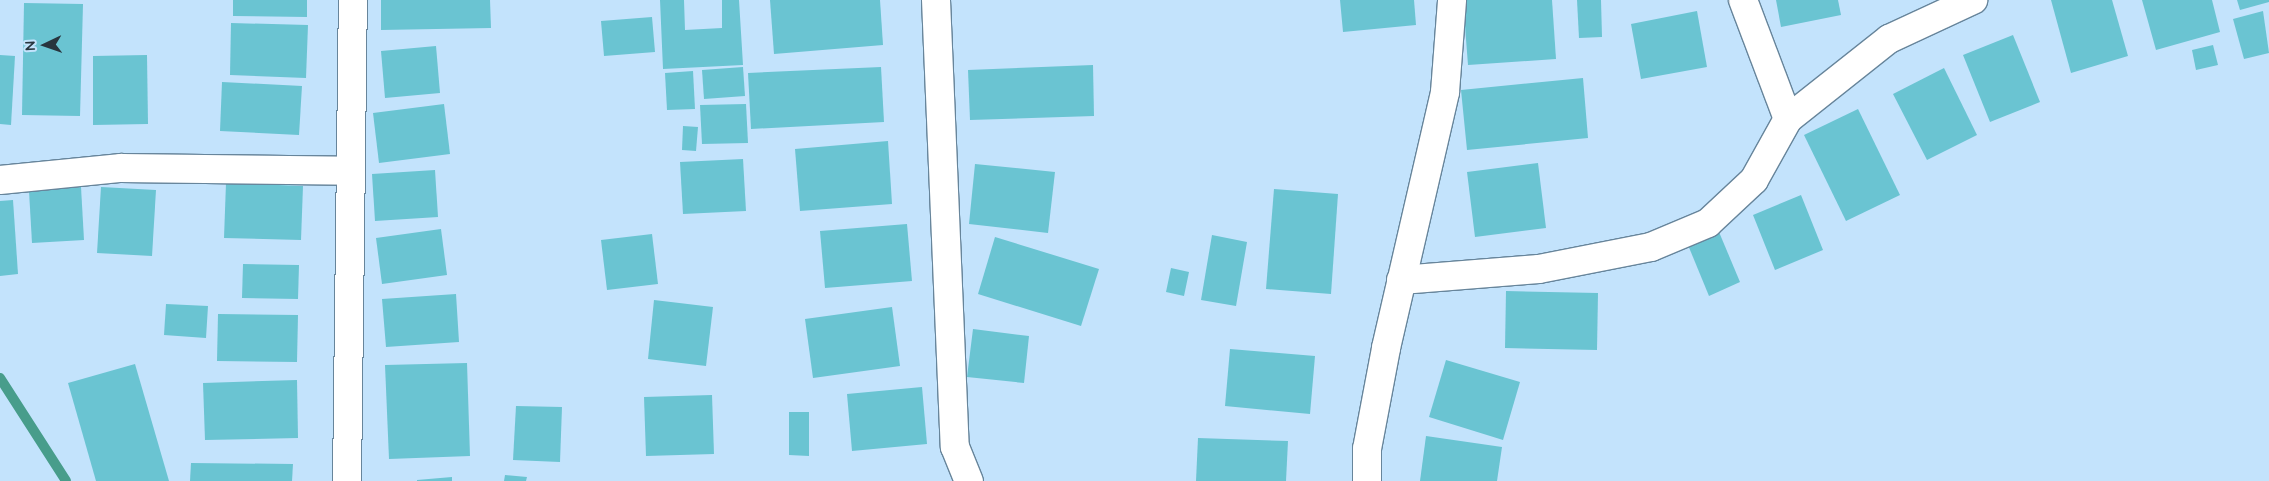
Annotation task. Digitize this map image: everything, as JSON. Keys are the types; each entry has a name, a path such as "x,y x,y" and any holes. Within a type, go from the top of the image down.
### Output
{"street":[{"path":"347,481 352,0"},
{"path":"936,0 955,447 969,481"},
{"path":"1367,481 1367,449 1401,280 1445,92 1452,0"},
{"path":"1743,0 1788,119"},
{"path":"1401,280 1539,270 1651,247 1708,223 1754,180 1788,119 1890,39 1973,0"},
{"path":"0,180 121,168 350,171"}],"building":[{"path":"233,0 307,0 307,17 233,16"},
{"path":"381,0 490,0 491,28 381,30"},
{"path":"660,0 684,0 685,30 722,28 722,0 739,0 743,65 663,69"},
{"path":"770,0 880,0 883,45 774,54"},
{"path":"1340,0 1414,0 1416,25 1343,32"},
{"path":"1463,0 1552,0 1556,59 1468,65"},
{"path":"1577,0 1601,0 1602,37 1579,38"},
{"path":"1776,0 1838,0 1841,15 1781,27"},
{"path":"2051,0 2112,0 2128,56 2071,73"},
{"path":"2142,0 2212,0 2220,32 2156,50"},
{"path":"2237,0 2269,0 2269,2 2240,10"},
{"path":"24,3 83,4 80,116 22,115"},
{"path":"1697,11 1707,67 1641,79 1631,24"},
{"path":"2263,11 2269,53 2244,59 2233,19"},
{"path":"652,17 655,52 604,56 601,21"},
{"path":"231,23 308,25 306,78 230,75"},
{"path":"2013,35 2040,102 1990,122 1963,55"},
{"path":"2213,45 2218,65 2196,70 2192,50"},
{"path":"436,46 440,93 385,98 381,51"},
{"path":"0,55 15,56 11,125 0,124"},
{"path":"147,55 148,124 93,125 93,56"},
{"path":"1093,65 1094,116 970,120 968,70"},
{"path":"743,67 745,96 704,99 702,70"},
{"path":"881,67 884,122 751,129 748,73"},
{"path":"1944,68 1977,135 1927,160 1893,94"},
{"path":"693,71 695,109 667,110 665,73"},
{"path":"1583,78 1588,138 1467,150 1461,90"},
{"path":"222,82 302,86 299,135 220,131"},
{"path":"444,104 450,154 379,163 373,113"},
{"path":"746,104 748,143 702,144 700,105"},
{"path":"1858,109 1900,195 1846,221 1804,135"},
{"path":"683,126 698,127 696,151 682,150"},
{"path":"888,141 892,204 800,211 795,149"},
{"path":"743,159 746,211 683,214 680,162"},
{"path":"1538,163 1546,228 1475,237 1467,172"},
{"path":"975,164 1055,172 1048,233 969,224"},
{"path":"435,170 438,217 375,221 372,174"},
{"path":"226,183 303,186 301,240 224,238"},
{"path":"81,187 84,240 32,243 29,191"},
{"path":"101,187 156,190 152,256 97,253"},
{"path":"1274,189 1338,194 1331,294 1266,289"},
{"path":"1801,195 1823,250 1775,270 1753,215"},
{"path":"13,200 18,274 0,276 0,201"},
{"path":"907,224 912,281 825,288 820,231"},
{"path":"441,229 447,275 382,284 376,238"},
{"path":"1719,232 1740,282 1709,296 1688,245"},
{"path":"652,234 658,284 607,290 601,240"},
{"path":"1212,235 1247,242 1236,306 1201,300"},
{"path":"995,237 1099,269 1081,326 978,294"},
{"path":"243,264 299,265 298,299 242,298"},
{"path":"1171,268 1189,272 1184,296 1166,292"},
{"path":"1506,291 1598,293 1597,350 1505,348"},
{"path":"456,294 459,342 386,347 382,299"},
{"path":"654,300 713,307 706,366 648,359"},
{"path":"166,304 208,306 206,338 164,335"},
{"path":"892,307 900,366 813,378 805,319"},
{"path":"218,314 298,315 297,362 217,361"},
{"path":"973,329 1029,336 1024,383 967,377"},
{"path":"1230,349 1315,356 1310,414 1225,406"},
{"path":"1446,360 1520,382 1503,440 1429,417"},
{"path":"467,363 470,456 389,459 385,365"},
{"path":"135,364 169,481 96,481 68,383"},
{"path":"297,380 298,438 205,440 203,383"},
{"path":"922,387 927,444 852,451 847,394"},
{"path":"712,395 714,454 646,456 644,397"},
{"path":"516,406 562,407 560,462 513,460"},
{"path":"789,412 809,412 809,456 789,455"},
{"path":"1426,436 1502,447 1497,481 1420,481"},
{"path":"1198,438 1288,441 1286,481 1196,481"},
{"path":"191,463 293,464 292,481 190,481"},
{"path":"505,475 527,477 526,481 504,481"},
{"path":"452,477 452,481 417,481 417,480"}],"waterway":[{"path":"0,378 66,481"}]}
